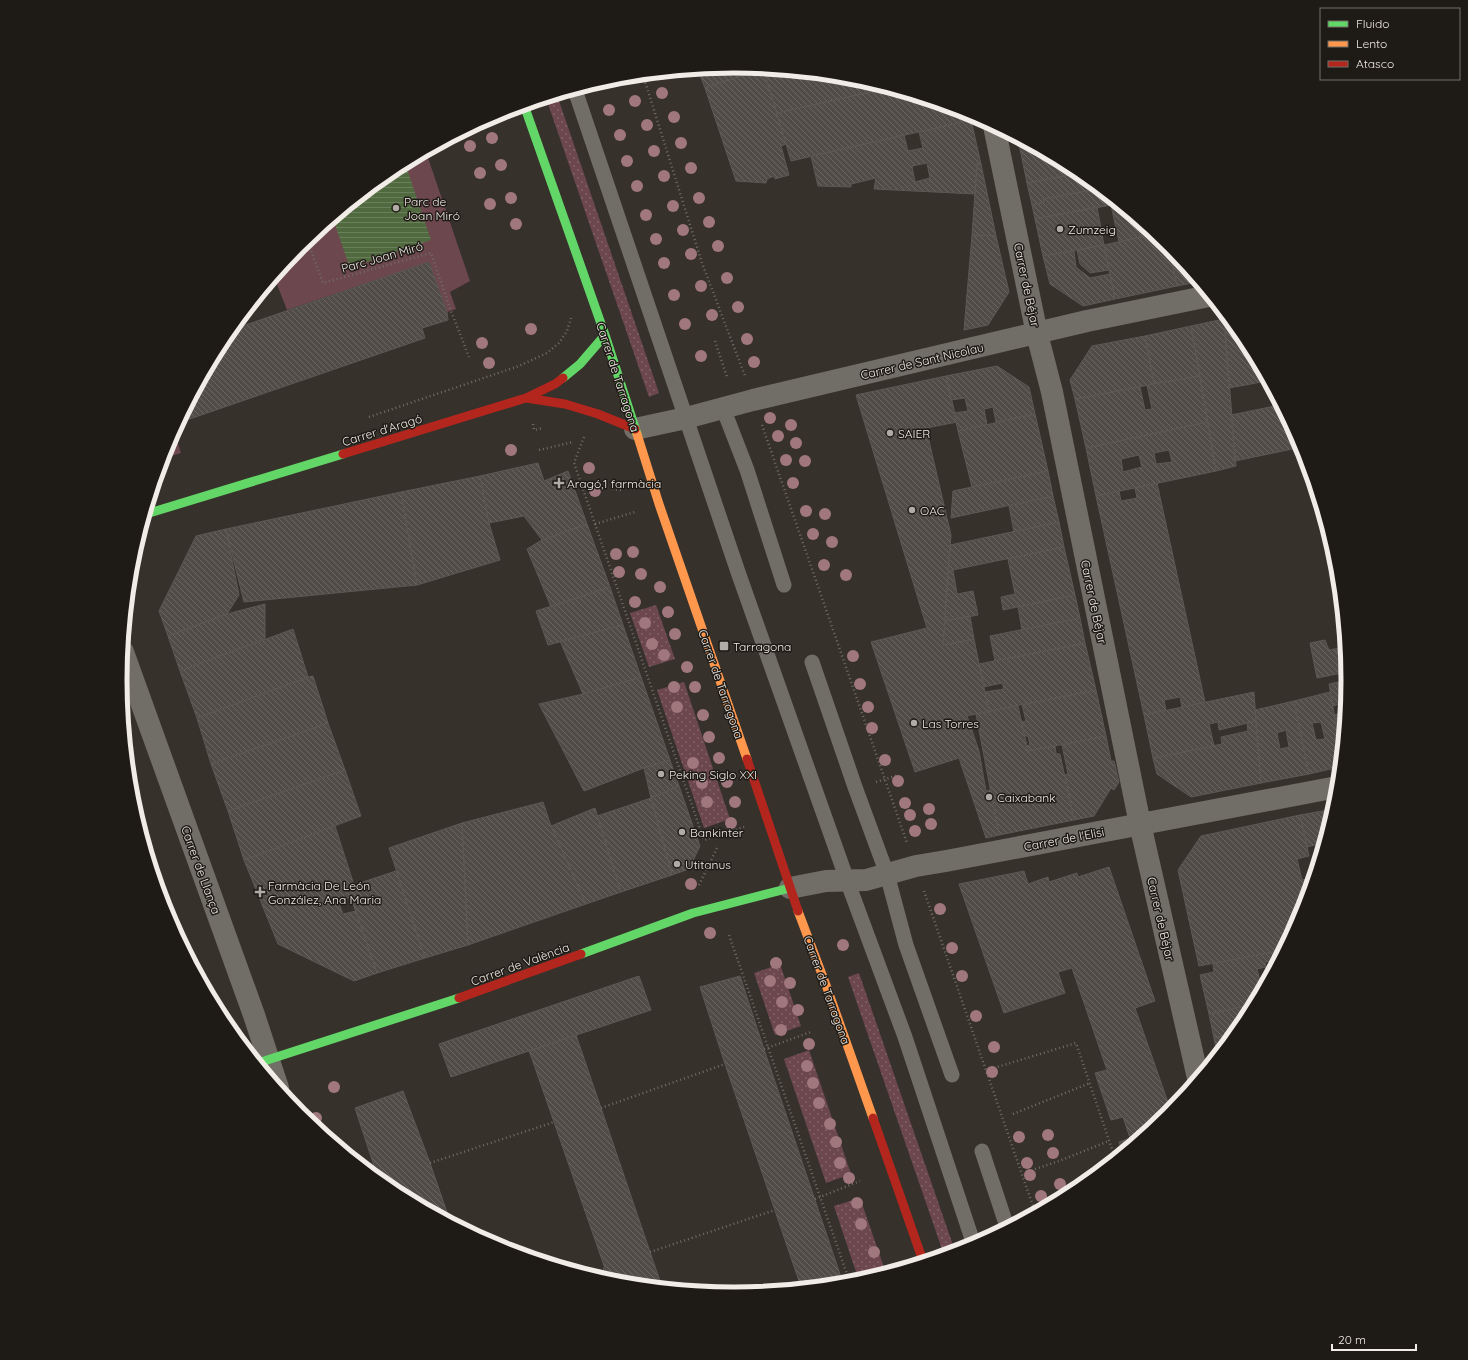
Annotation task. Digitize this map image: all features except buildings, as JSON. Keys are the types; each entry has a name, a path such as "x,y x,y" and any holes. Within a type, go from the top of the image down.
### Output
{"main road":[{"name":"Carrer de Tarragona","path":"526,110 605,335 659,504 768,819 790,888 922,1257"},
{"name":"Carrer d'Aragó","path":"151,512 526,398 555,384 580,364 605,335"},
{"path":"526,398 565,404 598,414 635,429"},
{"name":"Carrer de València","path":"264,1061 485,990 693,913 790,888"}],"street":[{"name":"Carrer de Béjar","path":"995,133 1037,334 1052,392 1140,824 1197,1072"},
{"name":"Carrer de Sant Nicolau","path":"635,429 1087,321 1205,297"},
{"name":"Carrer de Llança","path":"127,665 264,1061"},
{"name":"Carrer de l'Elisi","path":"790,888 826,881 847,879 866,880 916,866 1331,788"}],"lane":[{"path":"576,94 738,572 905,1037 972,1238"},
{"path":"723,408 747,470 784,585"},
{"path":"812,662 887,874 906,945 952,1075"},
{"path":"982,1151 1005,1222"}],"path":[{"path":"645,80 702,262 745,378"},
{"name":"Parc Joan Miró","path":"310,247 323,283 431,253 469,357"},
{"path":"519,366 547,353 559,343 567,331 571,318 571,312"},
{"path":"715,341 727,377"},
{"path":"761,422 906,840"},
{"path":"534,430 549,426"},
{"path":"584,437 574,463 704,840 744,827"},
{"path":"539,450 573,442"},
{"path":"612,489 622,490"},
{"path":"595,524 629,514"},
{"path":"873,782 899,776"},
{"path":"699,885 718,846"},
{"path":"922,885 1034,1208"},
{"path":"729,935 847,1276"},
{"path":"764,1049 811,1032"},
{"path":"994,1068 1076,1043 1114,1154"},
{"path":"601,1108 725,1064"},
{"path":"1012,1114 1090,1083"},
{"path":"430,1163 554,1122"},
{"path":"1035,1169 1059,1161 1109,1140"},
{"path":"815,1199 860,1181"},
{"path":"650,1252 775,1210"},
{"path":"598,1271 604,1269"}],"shaded area":[{"path":"558,99 659,393 649,397 548,103"},
{"name":"Parc de Joan Miró","path":"427,156 470,281 450,292 456,309 447,312 429,262 287,310 276,282 278,280 305,251 364,198"},
{"path":"407,169 431,240 350,268 335,224 364,198"},
{"path":"177,440 181,453 170,457"},
{"path":"656,605 675,659 649,667 630,613"},
{"path":"684,682 730,819 704,828 657,690"},
{"path":"780,964 801,1026 775,1035 754,973"},
{"path":"859,973 953,1246 942,1250 848,977"},
{"path":"809,1050 851,1174 826,1183 784,1059"},
{"path":"860,1198 884,1268 857,1274 834,1206"}],"traffic: fast":[{"path":"526,110 605,335 637,434"},
{"path":"563,378 580,364 605,335"},
{"path":"151,512 343,454"},
{"path":"581,954 693,913 790,888"},
{"path":"262,1062 459,998"}],"traffic: slow":[{"path":"637,434 659,504 747,759"},
{"path":"798,911 873,1118"}],"traffic: jam":[{"path":"343,454 526,398 555,384 563,378"},
{"path":"526,398 565,404 598,414 635,429"},
{"path":"747,759 798,911"},
{"path":"459,998 581,954"},
{"path":"873,1118 922,1257"}],"place":[{"name":"Parc de Joan Miró","path":"396,208"},
{"name":"Zumzeig","path":"1060,229"},
{"name":"SAIER","path":"890,433"},
{"name":"Aragó,1 farmàcia","path":"559,483"},
{"name":"OAC","path":"912,510"},
{"name":"Tarragona","path":"724,646"},
{"name":"Las Torres","path":"914,723"},
{"name":"Peking Siglo XXI","path":"661,774"},
{"name":"Caixabank","path":"989,797"},
{"name":"Bankinter","path":"682,832"},
{"name":"Utitanus","path":"677,864"},
{"name":"Farmàcia De León González, Ana Maria","path":"260,892"}]}
